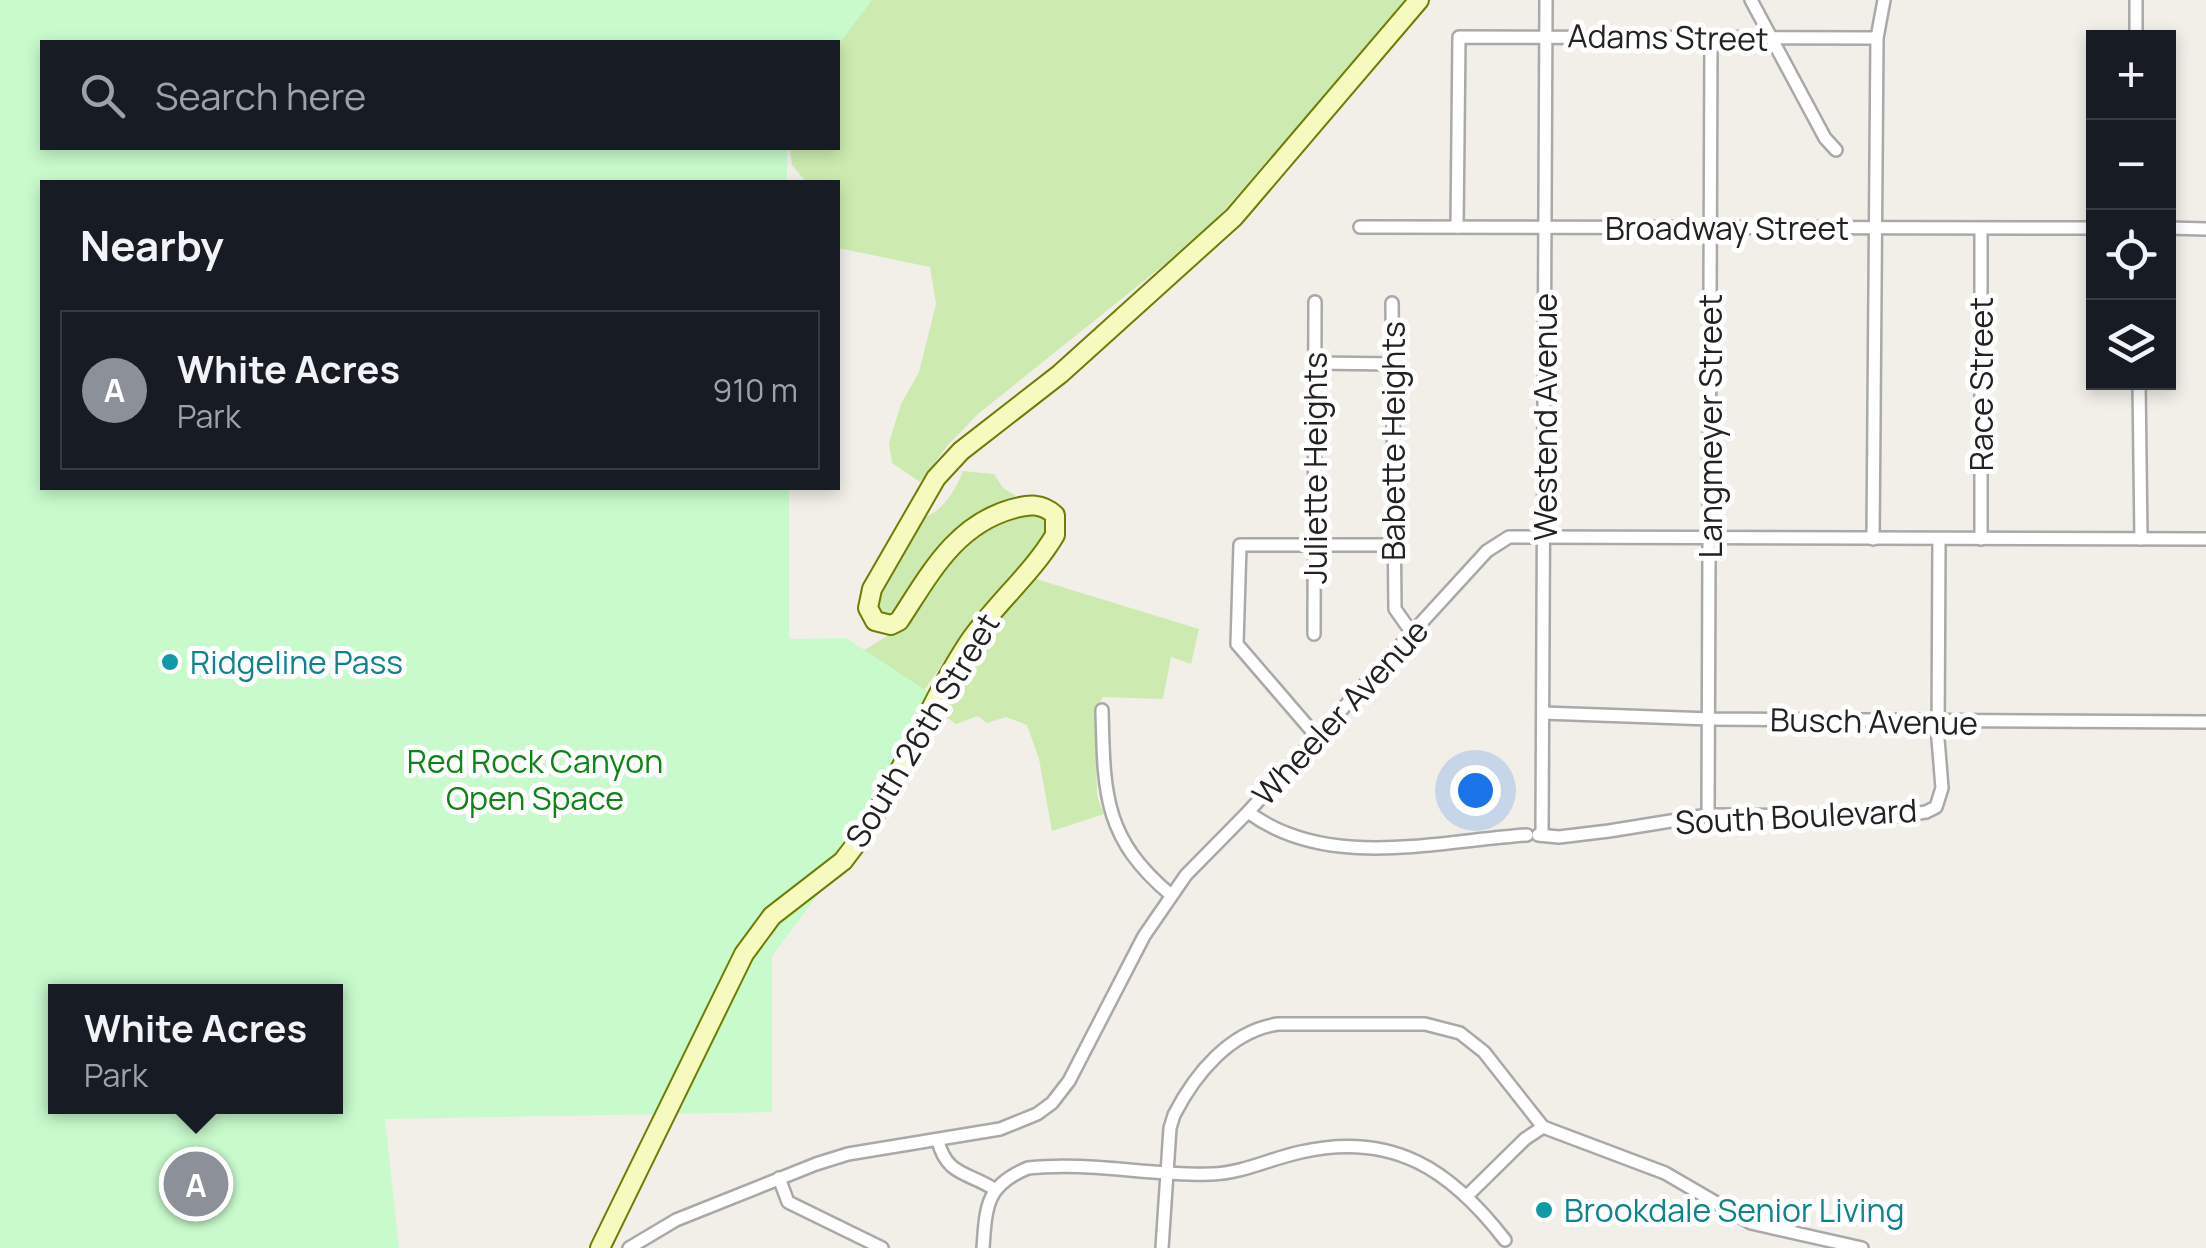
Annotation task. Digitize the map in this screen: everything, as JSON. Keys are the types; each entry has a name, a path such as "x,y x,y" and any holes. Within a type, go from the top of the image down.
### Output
{"street":[{"name":"South 26th Street","path":"600,1248 744,954 772,916 852,850 878,810 964,651 1055,535 1055,515 1047,508 1035,504 994,514 956,539 899,620 891,624 874,622 868,608 872,590 936,478 960,452 1060,374 1234,217 1419,0"},
{"name":"Westend Avenue","path":"1535,835 1542,714 1546,0"},
{"path":"1751,0 1825,138 1836,150"},
{"path":"1873,539 1877,38 1884,0"},
{"path":"2136,0 2136,30"},
{"name":"Adams Street","path":"1457,227 1459,37 1877,38"},
{"name":"Langmeyer Street","path":"1708,815 1711,38"},
{"name":"Broadway Street","path":"1360,227 2086,228"},
{"path":"2176,228 2206,228"},
{"name":"Race Street","path":"1981,229 1981,538"},
{"name":"Juliette Heights","path":"1314,634 1315,302"},
{"name":"Babette Heights","path":"1392,303 1395,609 1412,633"},
{"path":"1315,363 1395,364"},
{"path":"2140,390 2141,539"},
{"name":"Wheeler Avenue","path":"629,1248 676,1220 848,1154 1000,1129 1052,1104 1062,1094 1144,936 1186,875 1412,633 1509,536 2206,539"},
{"path":"1938,538 1940,722"},
{"path":"1316,738 1237,644 1240,545 1396,545"},
{"path":"1102,710 1108,807 1123,842 1144,872 1171,895"},
{"name":"Busch Avenue","path":"1542,714 1940,722 2206,722"},
{"name":"South Boulevard","path":"1248,812 1264,824 1343,848 1535,835 1559,837 1708,815 1898,816 1936,807 1942,788 1940,722"},
{"path":"1162,1248 1170,1128 1180,1104 1225,1047 1243,1034 1278,1024 1425,1024 1460,1033 1484,1052 1543,1127 1665,1173 1750,1224 1836,1246 1862,1248"},
{"path":"1468,1196 1525,1138 1543,1127"},
{"path":"938,1141 945,1160 961,1175 994,1188"},
{"path":"983,1248 985,1220 994,1188 1010,1175 1041,1166 1224,1174 1314,1149 1365,1146 1404,1155 1446,1178 1468,1196 1505,1240"},
{"path":"779,1178 788,1202 882,1248"}],"green space":[{"name":"Red Rock Canyon Open Space","path":"0,0 872,0 840,42 40,40 40,150 787,150 787,180 40,180 40,490 789,490 789,639 846,638 928,692 893,779 843,861 772,956 772,1112 385,1119 399,1248 0,1248"},
{"path":"864,0 1408,0 1205,232 978,414 920,482 892,463 889,443 901,404 919,372 936,304 930,267 840,248 840,180 804,180 792,165 790,150 840,150 838,24"},
{"path":"963,471 994,474 1003,488 1016,496 981,510 948,536 891,612 885,616 873,611 877,595 917,520 946,502"},
{"path":"1029,513 1042,516 1046,526 1043,537 961,636 915,704 864,650 899,629 953,548 993,521"},
{"path":"1033,578 1199,629 1191,664 1171,657 1163,699 1103,697 1095,710 1097,796 1104,814 1052,831 1039,759 1027,725 1006,717 987,723 978,716 956,724 937,710 993,620"}],"place":[{"name":"Ridgeline Pass","path":"170,662"},
{"name":"White Acres","path":"196,1184"},
{"name":"Brookdale Senior Living","path":"1544,1210"}]}
